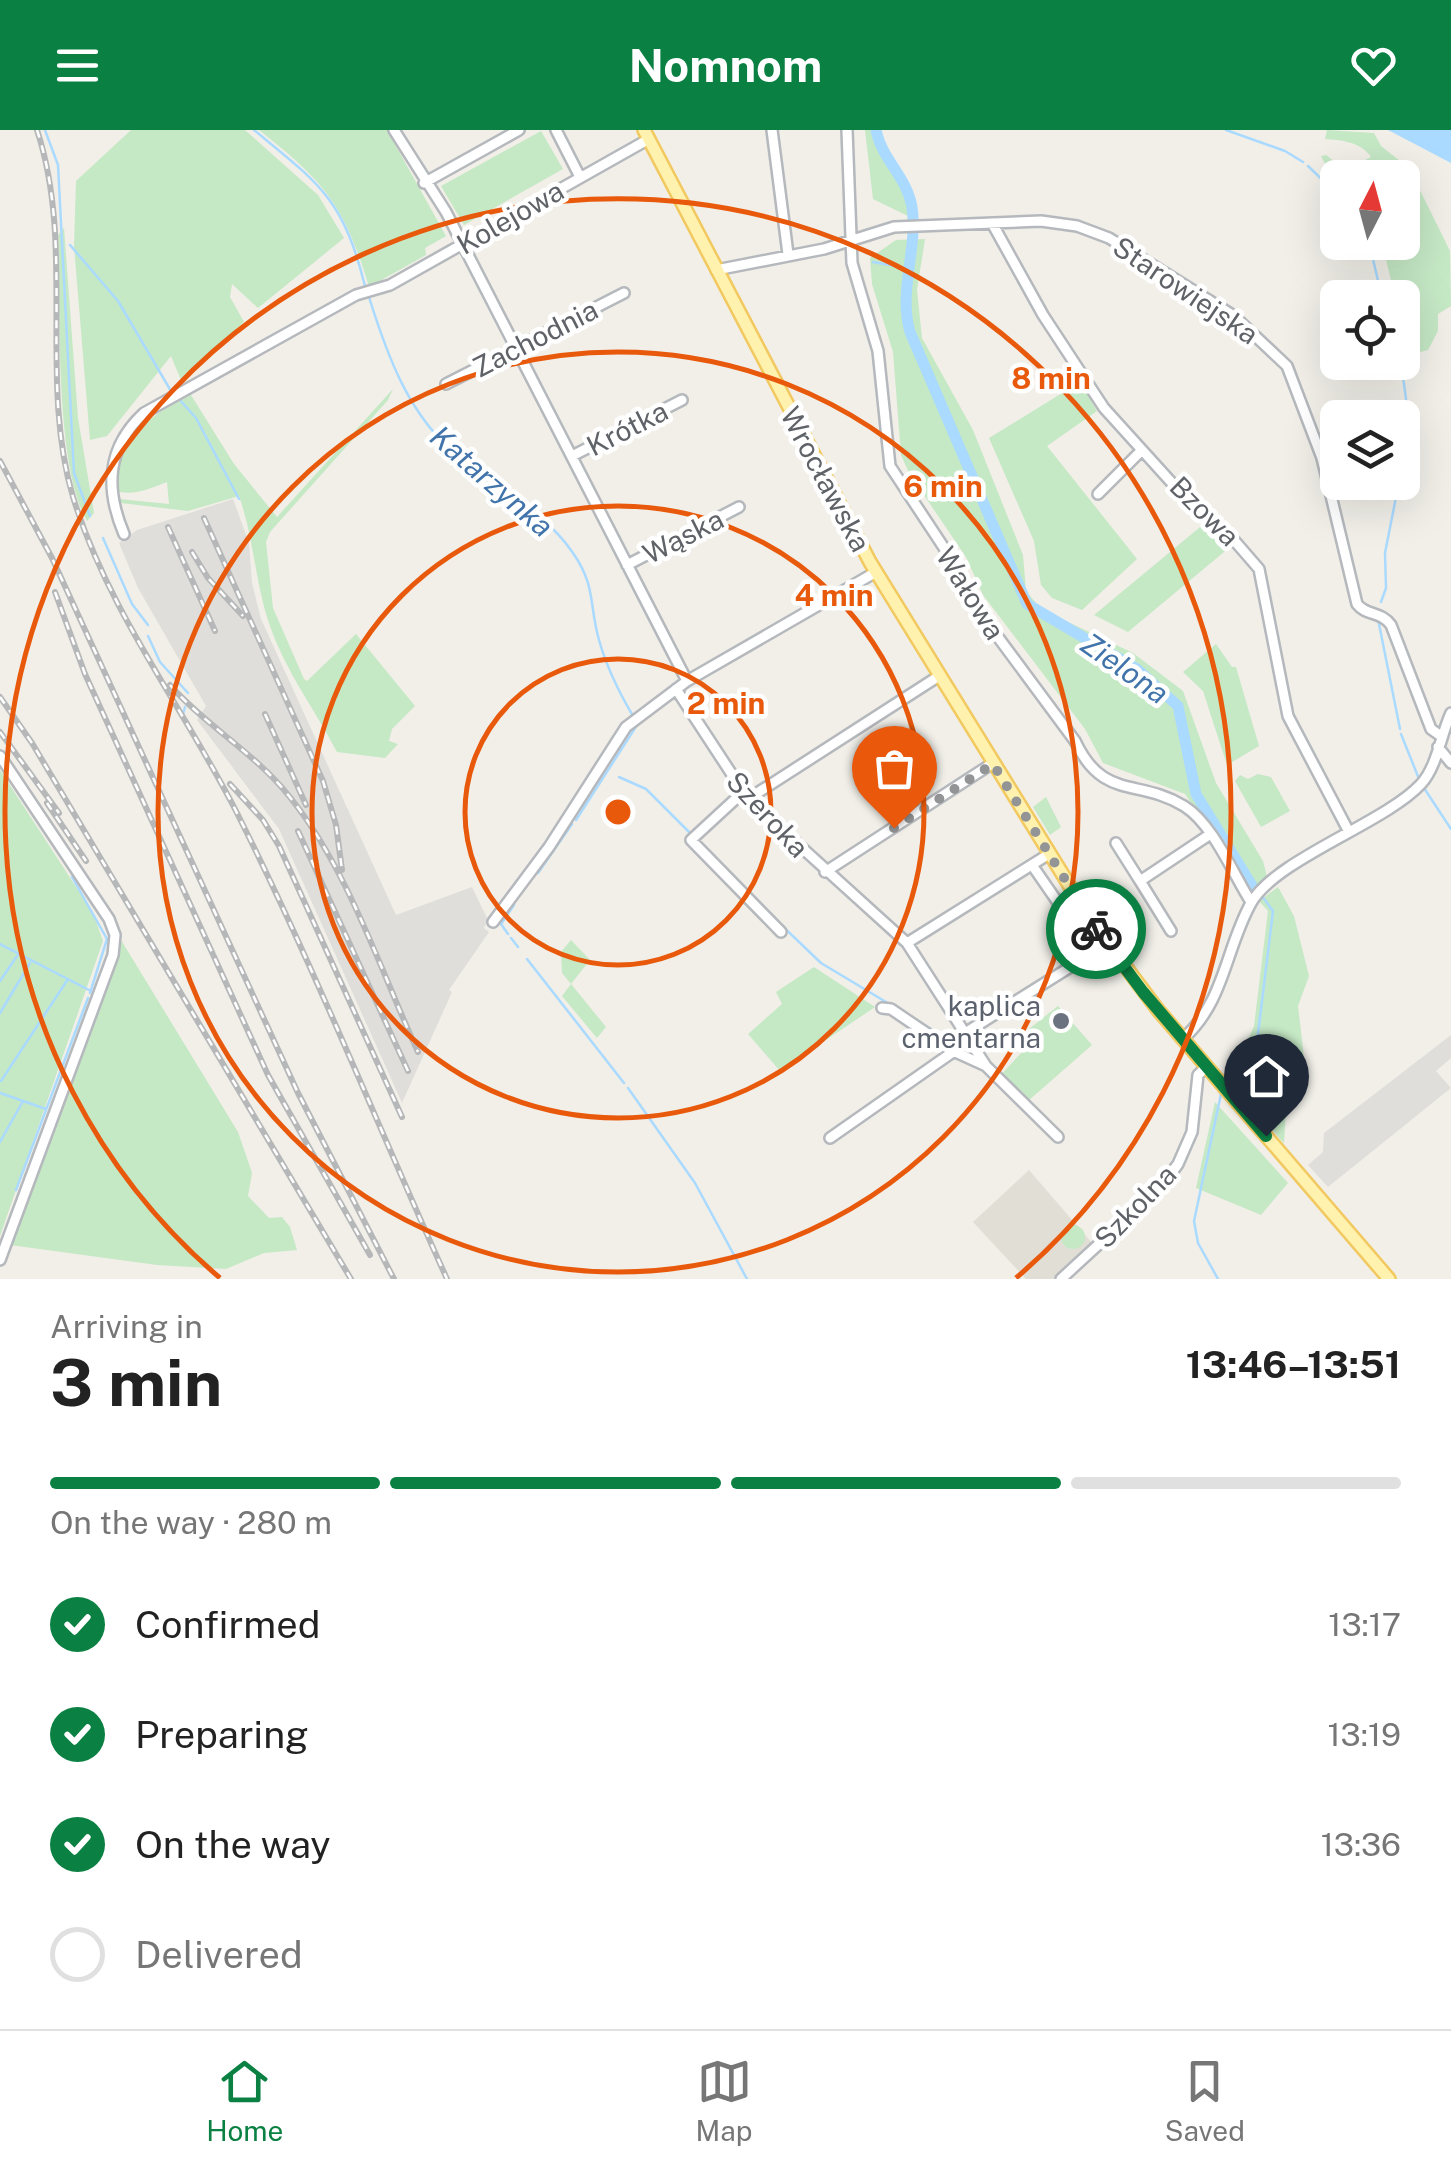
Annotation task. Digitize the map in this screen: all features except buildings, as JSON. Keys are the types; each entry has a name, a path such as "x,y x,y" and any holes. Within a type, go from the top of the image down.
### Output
{"main road":[{"name":"Wrocławska","path":"647,133 876,572 1106,944 1207,1066"},
{"path":"1207,1066 1389,1279"}],"street":[{"path":"394,130 462,244 686,682"},
{"path":"424,183 519,130"},
{"path":"556,130 580,177"},
{"path":"772,130 788,254"},
{"name":"Wałowa","path":"847,130 854,276 878,352 888,454 895,477 956,566 982,616 1075,740 1092,771 1184,806 1256,897"},
{"name":"Kolejowa","path":"124,534 110,480 120,442 130,426 161,403 390,285 580,177 647,133"},
{"name":"Starowiejska","path":"716,270 904,226 1054,222 1098,232 1234,316 1282,359 1322,458 1357,604 1364,611 1385,617 1390,625 1439,742"},
{"name":"Bzowa","path":"992,223 1043,315 1104,408 1258,569 1288,716 1348,832"},
{"name":"Zachodnia","path":"446,384 624,293"},
{"name":"Krótka","path":"572,456 682,400"},
{"path":"1098,494 1141,451"},
{"name":"Wąska","path":"627,564 739,507"},
{"path":"494,922 550,847 626,726 686,682 876,572"},
{"path":"781,932 691,840 745,796 939,676"},
{"name":"Szeroka","path":"676,689 745,796 907,943 986,1066"},
{"path":"1183,1040 1204,1019 1219,992 1256,897 1424,781 1451,714"},
{"path":"1439,742 1451,762"},
{"path":"0,756 100,905 115,934 113,955 0,1258"},
{"path":"825,872 993,764"},
{"path":"1140,880 1207,833"},
{"path":"1116,843 1171,930"},
{"path":"907,943 1049,854"},
{"path":"1032,865 1070,920"},
{"path":"830,1138 967,1037 1106,944"},
{"path":"882,1008 891,1009 953,1051 986,1066 1058,1136"},
{"name":"Szkolna","path":"1061,1279 1172,1174 1188,1146 1198,1074 1207,1066"}],"shaded area":[{"path":"233,499 249,543 252,583 261,619 396,915 472,887 488,920 484,928 489,932 449,990 452,992 402,1103 279,829 197,720 206,706 138,588 119,543 137,530"},
{"path":"1451,1035 1451,1058 1436,1071 1451,1088 1328,1187 1308,1165 1323,1152 1324,1133"},
{"path":"1029,1170 1092,1243 1053,1279 1026,1279 973,1222"}],"green space":[{"path":"131,130 245,130 318,195 344,238 258,308 232,284 230,297 244,322 181,380 171,356 107,436 90,440 74,246 76,181"},
{"path":"259,130 387,130 446,236 425,248 426,255 369,287 351,236 330,198 301,165"},
{"path":"865,130 872,130 901,184 909,205 908,216 873,199"},
{"path":"1327,130 1374,133 1381,146 1399,160 1365,160 1371,157 1357,145 1325,139"},
{"path":"541,131 563,169 464,225 441,186"},
{"path":"1420,190 1450,251 1451,306 1438,314 1438,331 1428,350 1420,352 1420,280 1391,280 1386,260 1420,260"},
{"path":"64,228 78,418 94,513 87,521 76,495 64,424 58,235"},
{"path":"925,239 917,290 922,338 973,430 1023,555 1026,591 1041,609 1133,653 1183,691 1216,783 1263,861 1268,881 1250,890 1185,794 1103,763 1085,729 983,595 966,557 909,473 901,455 893,352 872,284 870,258 896,240"},
{"path":"1080,382 1097,411 1047,446 1137,559 1082,610 1052,598 1041,585 1034,541 989,438"},
{"path":"393,389 388,400 270,532 266,542 273,608 304,679 307,681 356,634 415,706 392,729 389,741 398,744 385,758 337,752 292,674 265,610 239,496 188,511 121,503 119,499 169,504 167,482 135,492 115,491 120,456 127,443 148,421 191,395 234,464 277,517"},
{"path":"1205,523 1230,547 1128,632 1094,615"},
{"path":"1216,644 1232,667 1236,667 1259,746 1227,765 1203,691 1183,672"},
{"path":"0,770 93,913 103,941 0,1236"},
{"path":"1258,774 1271,777 1290,811 1261,827 1235,781 1240,775 1248,779"},
{"path":"1046,797 1061,827 1050,835 1033,807"},
{"path":"1278,887 1294,916 1309,976 1298,1006 1304,1057 1288,1078 1284,1143 1270,1127 1262,1109 1258,1070 1253,1065 1237,1074 1250,1050 1246,1044 1254,1026 1268,911 1259,901"},
{"path":"121,940 238,1132 252,1173 248,1196 269,1218 282,1217 290,1227 297,1250 264,1253 226,1269 157,1265 10,1245"},
{"path":"571,940 590,960 571,984 562,973 561,952"},
{"path":"814,967 875,1007 780,1071 748,1034 782,1004 776,992"},
{"path":"571,984 606,1027 597,1038 562,996"},
{"path":"1058,1006 1092,1045 1028,1101 1000,1076 1022,1052 1015,1040"},
{"path":"1215,1102 1288,1183 1261,1215 1196,1188"},
{"path":"1073,1225 1085,1237 1073,1249 1061,1237"}],"water":[{"path":"1388,130 1451,130 1451,163"}],"waterway":[{"path":"45,130 58,165 74,473 90,516"},
{"name":"Katarzynka","path":"254,130 297,165 326,196 348,233 365,286"},
{"name":"Zielona","path":"876,130 912,207 906,301 910,332 1027,604 1137,669 1178,706 1196,794 1254,889"},
{"path":"1226,130 1285,151 1303,162"},
{"path":"1308,166 1320,178"},
{"path":"70,245 118,301 171,391"},
{"path":"1373,260 1378,280"},
{"path":"873,262 911,269"},
{"name":"Katarzynka","path":"369,297 392,362 426,422 457,455 548,524 573,553 589,586 605,659 633,716"},
{"path":"1403,380 1406,400"},
{"path":"179,399 196,418 239,499"},
{"path":"1381,602 1395,500"},
{"path":"103,538 132,604 148,625"},
{"path":"1378,619 1400,729"},
{"path":"148,636 160,662 188,693"},
{"path":"183,714 185,707"},
{"name":"Katarzynka","path":"576,820 637,725"},
{"path":"1401,734 1419,779"},
{"path":"619,777 646,789 690,833"},
{"path":"1424,788 1451,829"},
{"name":"Katarzynka","path":"538,873 572,824"},
{"path":"72,877 107,939 90,993"},
{"name":"Zielona","path":"1229,1084 1258,1034 1273,911 1262,896"},
{"path":"752,897 821,963 891,1005"},
{"name":"Katarzynka","path":"508,934 501,924 514,905"},
{"name":"Katarzynka","path":"511,938 518,947"},
{"path":"0,944 89,990"},
{"path":"0,981 19,953"},
{"name":"Katarzynka","path":"527,959 624,1083"},
{"path":"0,1013 30,963"},
{"path":"1,1081 68,979"},
{"path":"16,1190 88,998"},
{"path":"902,1011 952,1042"},
{"name":"Katarzynka","path":"628,1088 695,1183 747,1279"},
{"path":"0,1093 46,1109"},
{"name":"Zielona","path":"1218,1279 1198,1243 1194,1221 1221,1094"},
{"path":"0,1142 23,1101"}],"railway":[{"path":"37,130 54,221 58,406 73,497 126,619 215,772 264,869 447,1279"},
{"path":"0,461 52,558 298,1093 394,1279"},
{"path":"204,518 323,781 336,825 342,870"},
{"path":"168,527 215,631"},
{"path":"192,552 208,578 243,616"},
{"path":"55,592 85,674 268,1075 370,1255"},
{"path":"170,685 276,781 310,824 361,920 418,1052"},
{"path":"0,697 32,743 351,1279"},
{"path":"265,714 306,805"},
{"path":"0,732 59,813"},
{"path":"230,784 263,820 279,846 402,1117"},
{"path":"47,803 86,861"},
{"path":"298,831 408,1071"}],"way so far":[{"path":"894,828 993,764 1096,929"}],"place":[{"name":"kaplica cmentarna","path":"1061,1021"}],"route":[{"path":"1096,929 1143,992 1266,1136"}]}
